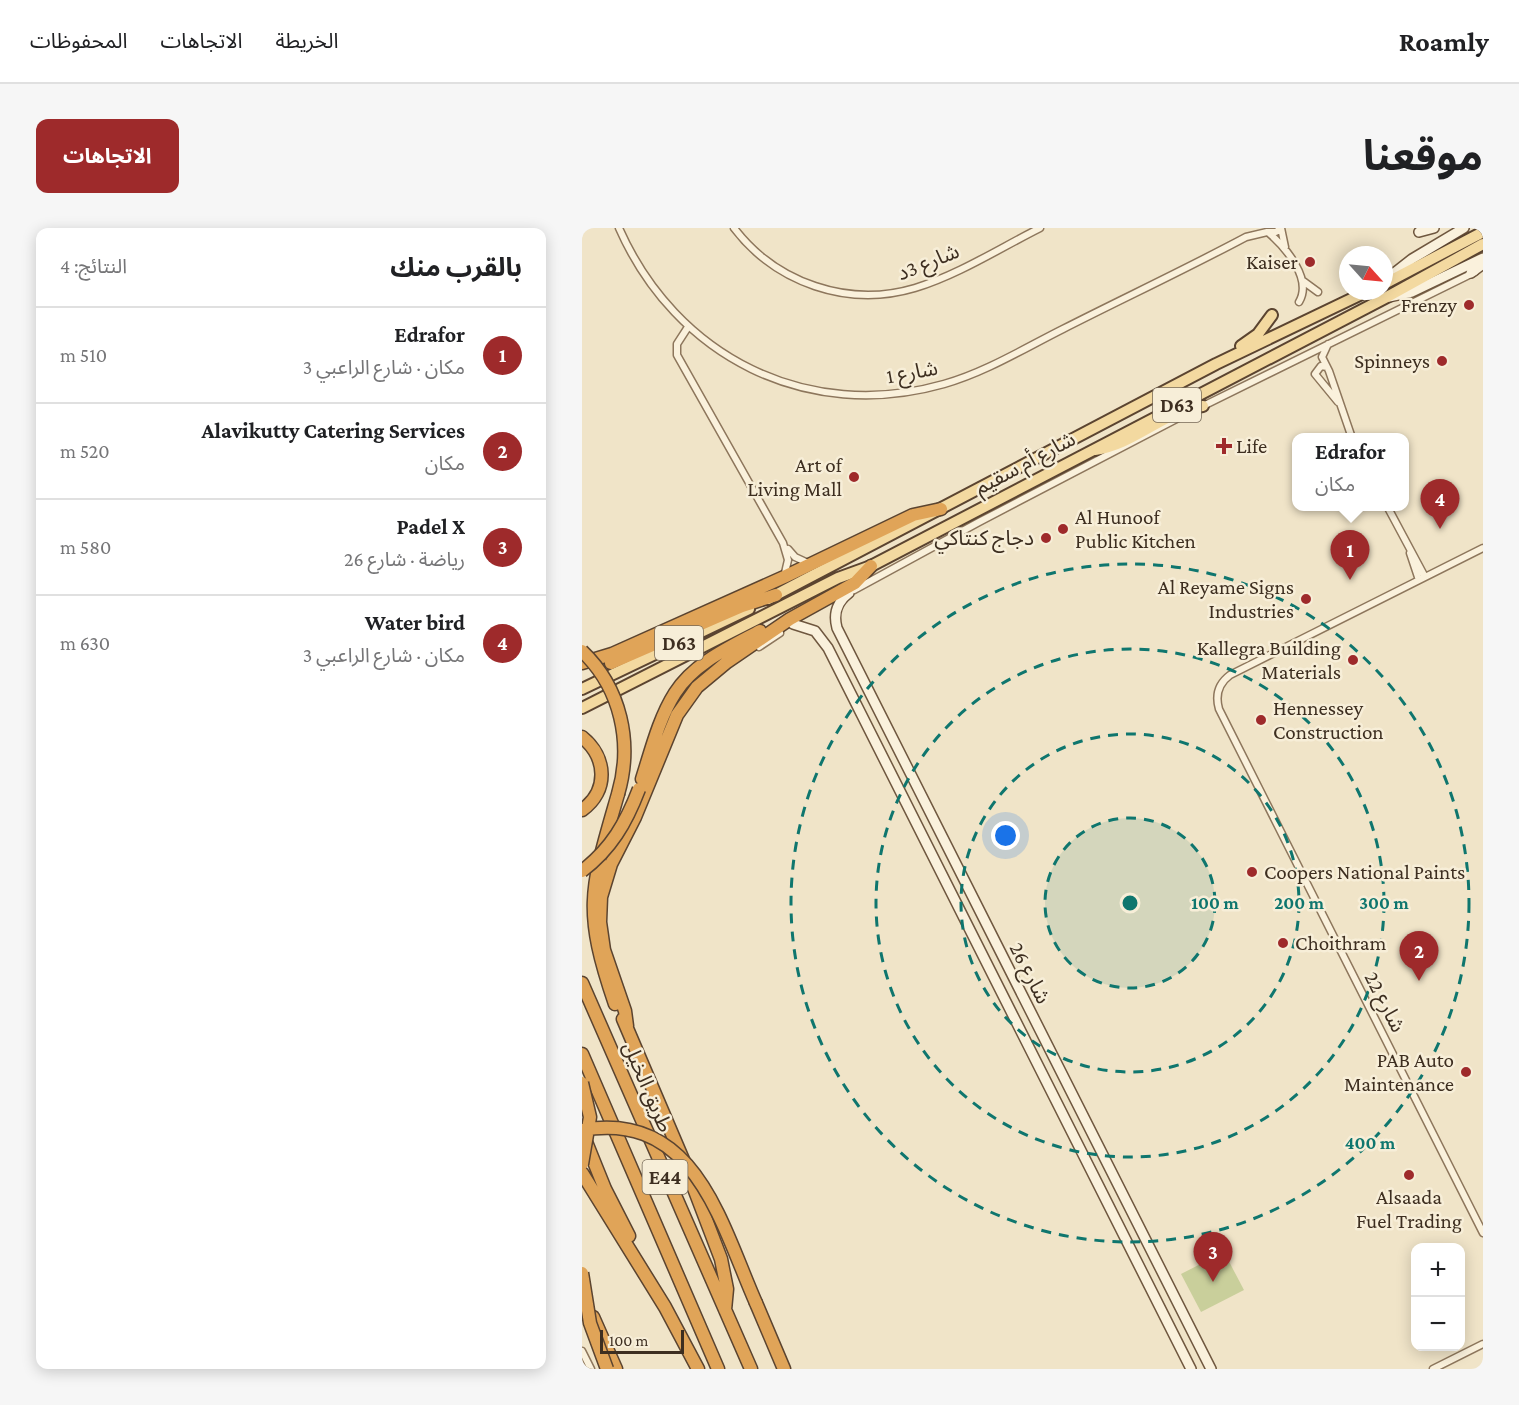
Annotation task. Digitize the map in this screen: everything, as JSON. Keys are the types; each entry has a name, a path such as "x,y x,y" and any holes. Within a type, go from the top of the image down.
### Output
{"highway":[{"path":"582,663 612,654 784,577 914,514 942,509"},
{"path":"627,1026 625,1011 607,963 601,935 600,910 603,887 610,864 639,809 673,722 687,698 711,674 773,630 855,583 868,567"},
{"path":"582,871 601,855 619,834 639,789 670,704 675,694 692,674 729,648 852,581 868,567"},
{"path":"582,670 618,660 742,606 776,595"},
{"path":"582,651 606,682 620,714 625,749 618,794 591,877 587,923 594,955 627,1026 721,1259 727,1289 725,1310"},
{"path":"582,737 597,753 602,776 596,795 582,810"},
{"name":"طريق الخيل","path":"582,983 751,1369"},
{"name":"E44","path":"582,1054 718,1369"},
{"path":"582,1083 590,1117 582,1164"},
{"path":"638,1262 636,1250 605,1188 582,1130 616,1129 632,1132 665,1145 690,1166 708,1193 784,1369"},
{"path":"582,1173 638,1262 698,1369"},
{"path":"582,1273 590,1323 607,1369"},
{"path":"582,1298 616,1369"}],"main road":[{"path":"1419,232 1434,228"},
{"path":"1393,275 1412,259 1464,228"},
{"path":"1393,277 1483,232"},
{"name":"شارع أم سقيم","path":"1393,294 1483,243"},
{"path":"1393,296 1412,292 1483,258"},
{"path":"1471,273 1483,266"},
{"name":"شارع أم سقيم","path":"582,689 776,595 1216,364 1349,300"},
{"name":"شارع أم سقيم","path":"582,708 838,578 868,567 1381,300"},
{"path":"1216,364 1254,337 1272,315"},
{"path":"1089,451 1117,446 1187,410 1203,406"},
{"name":"شارع 26","path":"849,593 838,605 835,616 837,628 1211,1369"},
{"name":"شارع 26","path":"793,624 812,629 823,640 1191,1369"},
{"path":"881,754 890,749 903,759"},
{"path":"979,950 993,947 1003,960"}],"street":[{"name":"شارع 1","path":"619,228 651,285 688,327 734,360 793,385 850,395 914,391 945,384 975,372 1246,237 1281,228"},
{"name":"شارع 3د","path":"734,228 762,257 795,279 833,292 873,295 900,292 932,282 1040,228"},
{"name":"شارع 1","path":"1246,237 1254,228"},
{"path":"1281,228 1285,248 1303,281 1304,293 1299,302"},
{"path":"1266,231 1285,248"},
{"path":"711,674 735,663 793,624 979,522 1203,406 1471,273"},
{"path":"1303,281 1318,292"},
{"path":"688,327 677,344 677,355 783,543 795,557 812,564"},
{"path":"1329,344 1322,357 1350,433"},
{"path":"1327,367 1321,366 1315,374 1340,405"},
{"path":"1389,511 1410,552 1412,565 1422,578 1483,548"},
{"path":"783,543 788,560 784,577"},
{"name":"شارع 22","path":"1422,578 1230,675 1218,688 1219,710 1483,1233"},
{"path":"1433,1369 1483,1344"},
{"path":"582,1351 591,1369"}],"green space":[{"path":"1224,1252 1244,1290 1201,1312 1181,1274"}],"place":[{"name":"Kaiser","path":"1310,262"},
{"name":"Frenzy","path":"1469,305"},
{"name":"Spinneys","path":"1442,361"},
{"name":"Life","path":"1224,446"},
{"name":"Art of Living Mall","path":"854,477"},
{"name":"Al Hunoof Public Kitchen","path":"1063,529"},
{"name":"Water bird","path":"1440,529"},
{"name":"دجاج كنتاكي","path":"1046,538"},
{"name":"Edrafor","path":"1350,580"},
{"name":"Al Reyame Signs Industries","path":"1306,599"},
{"name":"Kallegra Building Materials","path":"1353,660"},
{"name":"Hennessey Construction","path":"1261,720"},
{"name":"Coopers National Paints","path":"1252,872"},
{"name":"Choithram","path":"1283,943"},
{"name":"Alavikutty Catering Services","path":"1419,981"},
{"name":"PAB Auto Maintenance","path":"1466,1072"},
{"name":"Alsaada Fuel Trading","path":"1409,1175"},
{"name":"Padel X","path":"1213,1282"}]}
